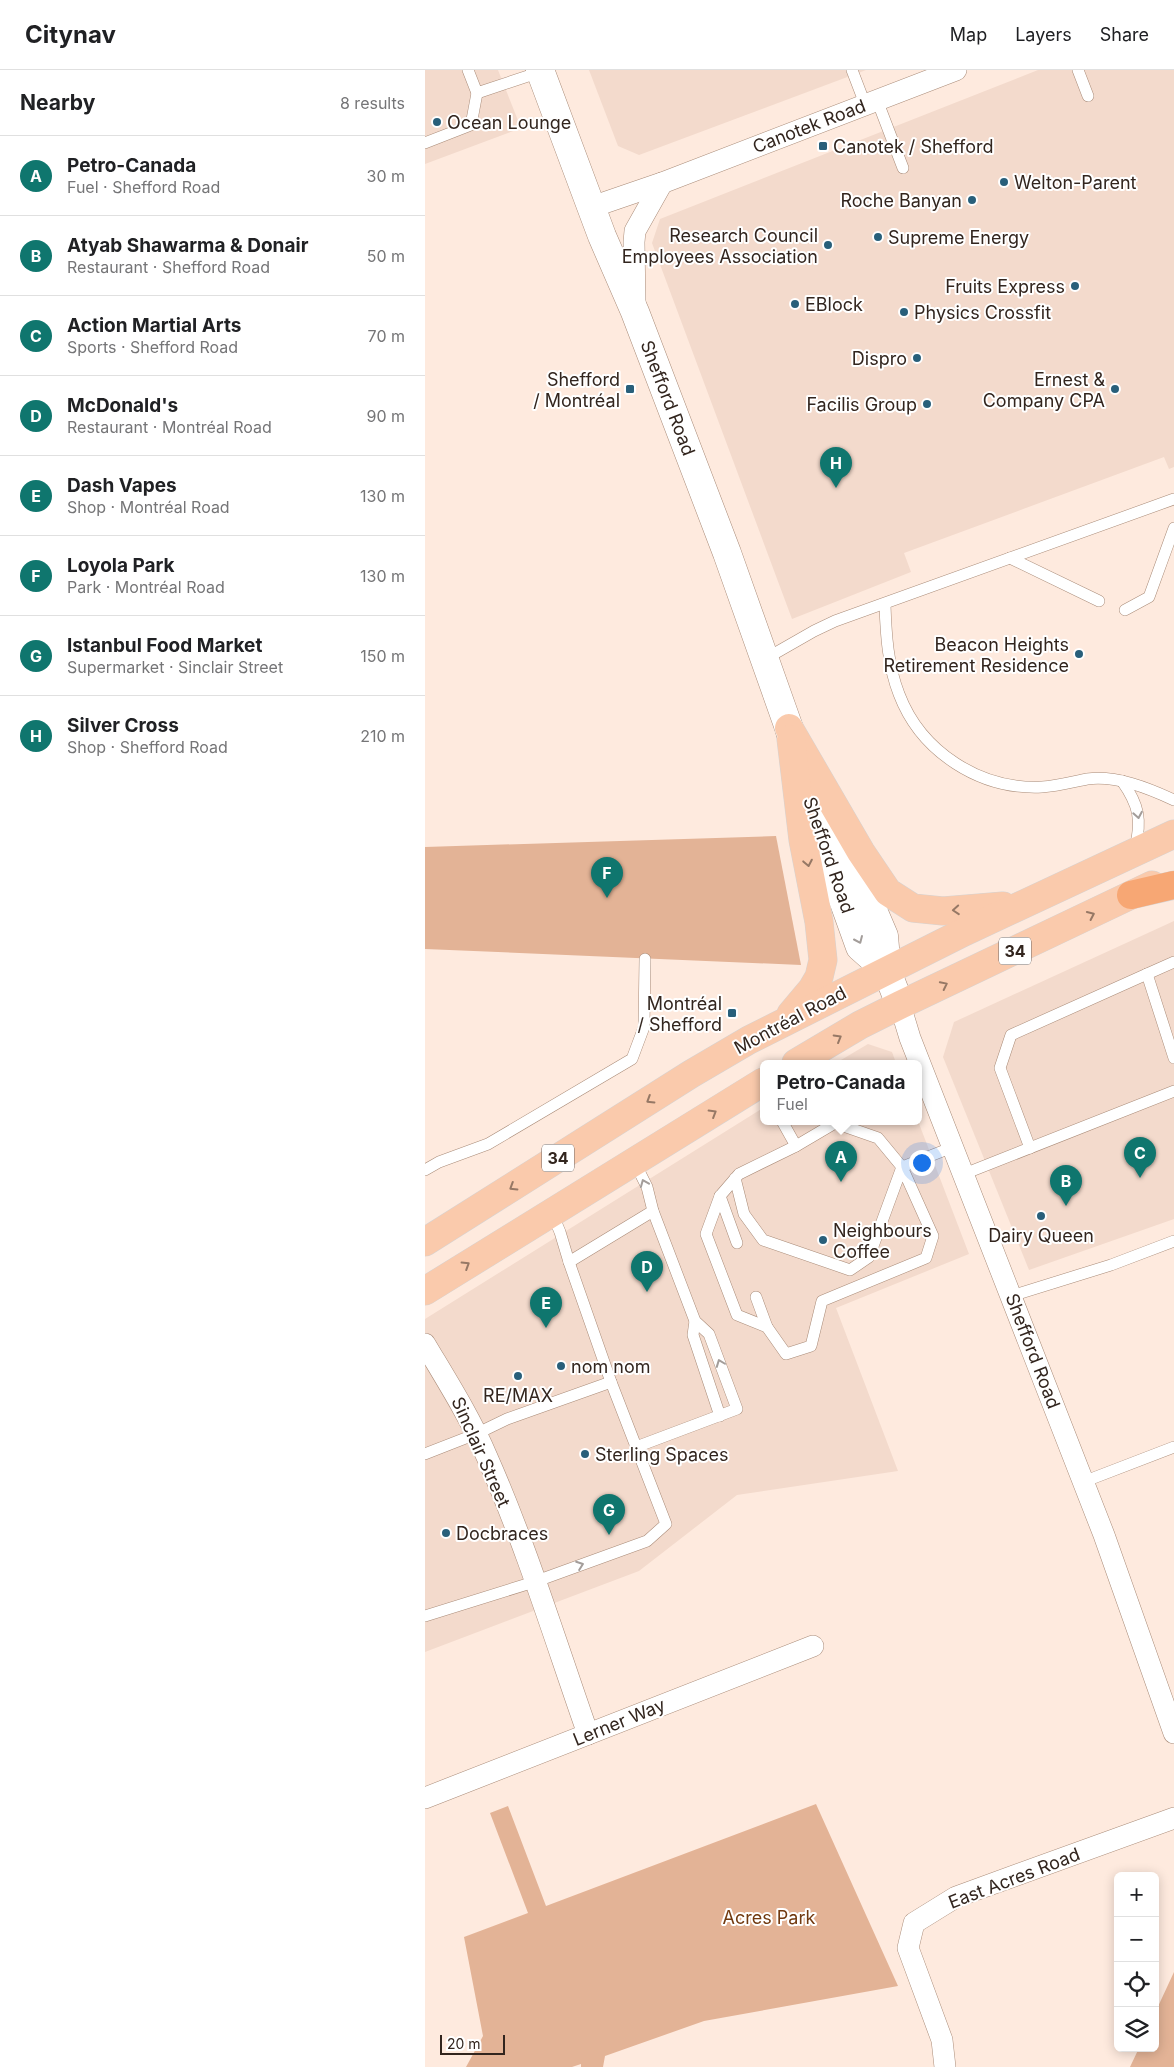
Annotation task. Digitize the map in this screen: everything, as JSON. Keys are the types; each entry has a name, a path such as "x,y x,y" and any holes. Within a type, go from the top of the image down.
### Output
{"highway":[{"path":"1131,896 1174,885"}],"main road":[{"path":"789,728 861,852 888,892 913,908 943,911 1022,905"},
{"path":"782,1024 812,989 819,977 823,960 819,922 803,840 789,728"},
{"name":"Montréal Road","path":"425,1242 691,1074 782,1024 887,970 1174,834"},
{"name":"34","path":"801,1060 860,1025 900,1005 1174,875"},
{"name":"34","path":"425,1291 634,1161 760,1087"}],"street":[{"name":"Canotek Road","path":"592,208 956,70"},
{"name":"Shefford Road","path":"540,71 592,208 635,312 789,728 837,826 884,936 887,970 919,1060"},
{"path":"635,312 635,230 662,182"},
{"name":"Shefford Road","path":"922,1068 1083,1482 1174,1734"},
{"name":"Sinclair Street","path":"425,1344 462,1404 487,1457 588,1734"},
{"name":"Lerner Way","path":"425,1798 813,1646"},
{"name":"East Acres Road","path":"945,2067 942,2040 908,1948 914,1923 956,1897 1174,1818"}],"lane":[{"path":"425,143 471,125 477,93 468,70"},
{"path":"852,70 871,102 903,168"},
{"path":"1078,70 1088,96"},
{"path":"477,93 540,71"},
{"path":"765,659 814,631 1174,499"},
{"path":"1125,610 1149,597 1174,528"},
{"path":"1010,558 1099,601"},
{"path":"885,605 890,664 899,694 911,719 947,758 968,771 992,782 1041,787 1087,779 1105,778 1122,781 1174,800"},
{"path":"1122,781 1132,794 1140,821 1134,852"},
{"path":"425,1170 488,1144 632,1059 644,1027 645,959"},
{"path":"1030,1148 1000,1068 1011,1035 1174,962"},
{"path":"1147,974 1174,1058"},
{"path":"964,1174 1174,1091"},
{"path":"784,1125 796,1146"},
{"path":"767,1327 737,1315 706,1234 721,1196 739,1174 796,1146 832,1125"},
{"path":"756,1297 767,1327 786,1354 811,1346 821,1301 926,1258 933,1236 902,1168 878,1138 841,1125"},
{"path":"735,1178 744,1214 763,1240 850,1270 869,1257 902,1168 953,1147"},
{"path":"634,1161 647,1187 653,1211 695,1321 709,1334 737,1409 636,1447"},
{"path":"721,1196 737,1243"},
{"path":"569,1262 653,1211"},
{"path":"425,1616 534,1582 647,1540 666,1524 611,1382 560,1232 551,1212"},
{"path":"1011,1296 1111,1265 1174,1241"},
{"path":"695,1321 693,1335 720,1416"},
{"path":"425,1454 477,1434 507,1419 611,1382"},
{"path":"1083,1482 1174,1448"}],"shaded area":[{"path":"425,70 498,70 521,128 425,164"},
{"path":"589,70 866,70 639,155 618,146"},
{"path":"1038,70 1174,70 1174,467 1169,469 1164,457 904,553 911,572 792,619 652,243 660,219"},
{"path":"1174,921 1174,1219 1029,1270 943,1057 954,1022"},
{"path":"868,1044 892,1052 895,1060 841,1060"},
{"path":"760,1110 760,1125 920,1125 969,1254 836,1308 898,1471 737,1495 639,1571 425,1652 425,1319"}],"green space":[{"path":"776,836 801,965 425,949 425,847"},
{"name":"Acres Park","path":"816,1804 898,1986 704,2021 605,2056 603,2067 581,2067 581,2064 572,2067 466,2067 483,2036 464,1937 528,1913 490,1813 508,1806 546,1906"},
{"path":"1174,1972 1174,2067 1130,2067 1137,2052 1159,2052 1159,2004"}],"place":[{"name":"Ocean Lounge","path":"437,122"},
{"name":"Canotek / Shefford","path":"823,146"},
{"name":"Welton-Parent","path":"1004,182"},
{"name":"Roche Banyan","path":"972,200"},
{"name":"Supreme Energy","path":"878,237"},
{"name":"Research Council Employees Association","path":"828,245"},
{"name":"Fruits Express","path":"1075,286"},
{"name":"EBlock","path":"795,304"},
{"name":"Physics Crossfit","path":"904,312"},
{"name":"Dispro","path":"917,358"},
{"name":"Shefford / Montréal","path":"630,389"},
{"name":"Ernest & Company CPA","path":"1115,389"},
{"name":"Facilis Group","path":"927,404"},
{"name":"Silver Cross","path":"836,488"},
{"name":"Beacon Heights Retirement Residence","path":"1079,654"},
{"name":"Loyola Park","path":"607,898"},
{"name":"Montréal / Shefford","path":"732,1013"},
{"name":"Action Martial Arts","path":"1140,1178"},
{"name":"Petro-Canada","path":"841,1182"},
{"name":"Atyab Shawarma & Donair","path":"1066,1206"},
{"name":"Dairy Queen","path":"1041,1216"},
{"name":"Neighbours Coffee","path":"823,1240"},
{"name":"McDonald's","path":"647,1292"},
{"name":"Dash Vapes","path":"546,1328"},
{"name":"nom nom","path":"561,1366"},
{"name":"RE/MAX","path":"518,1376"},
{"name":"Sterling Spaces","path":"585,1454"},
{"name":"Docbraces","path":"446,1533"},
{"name":"Istanbul Food Market","path":"609,1535"}]}
